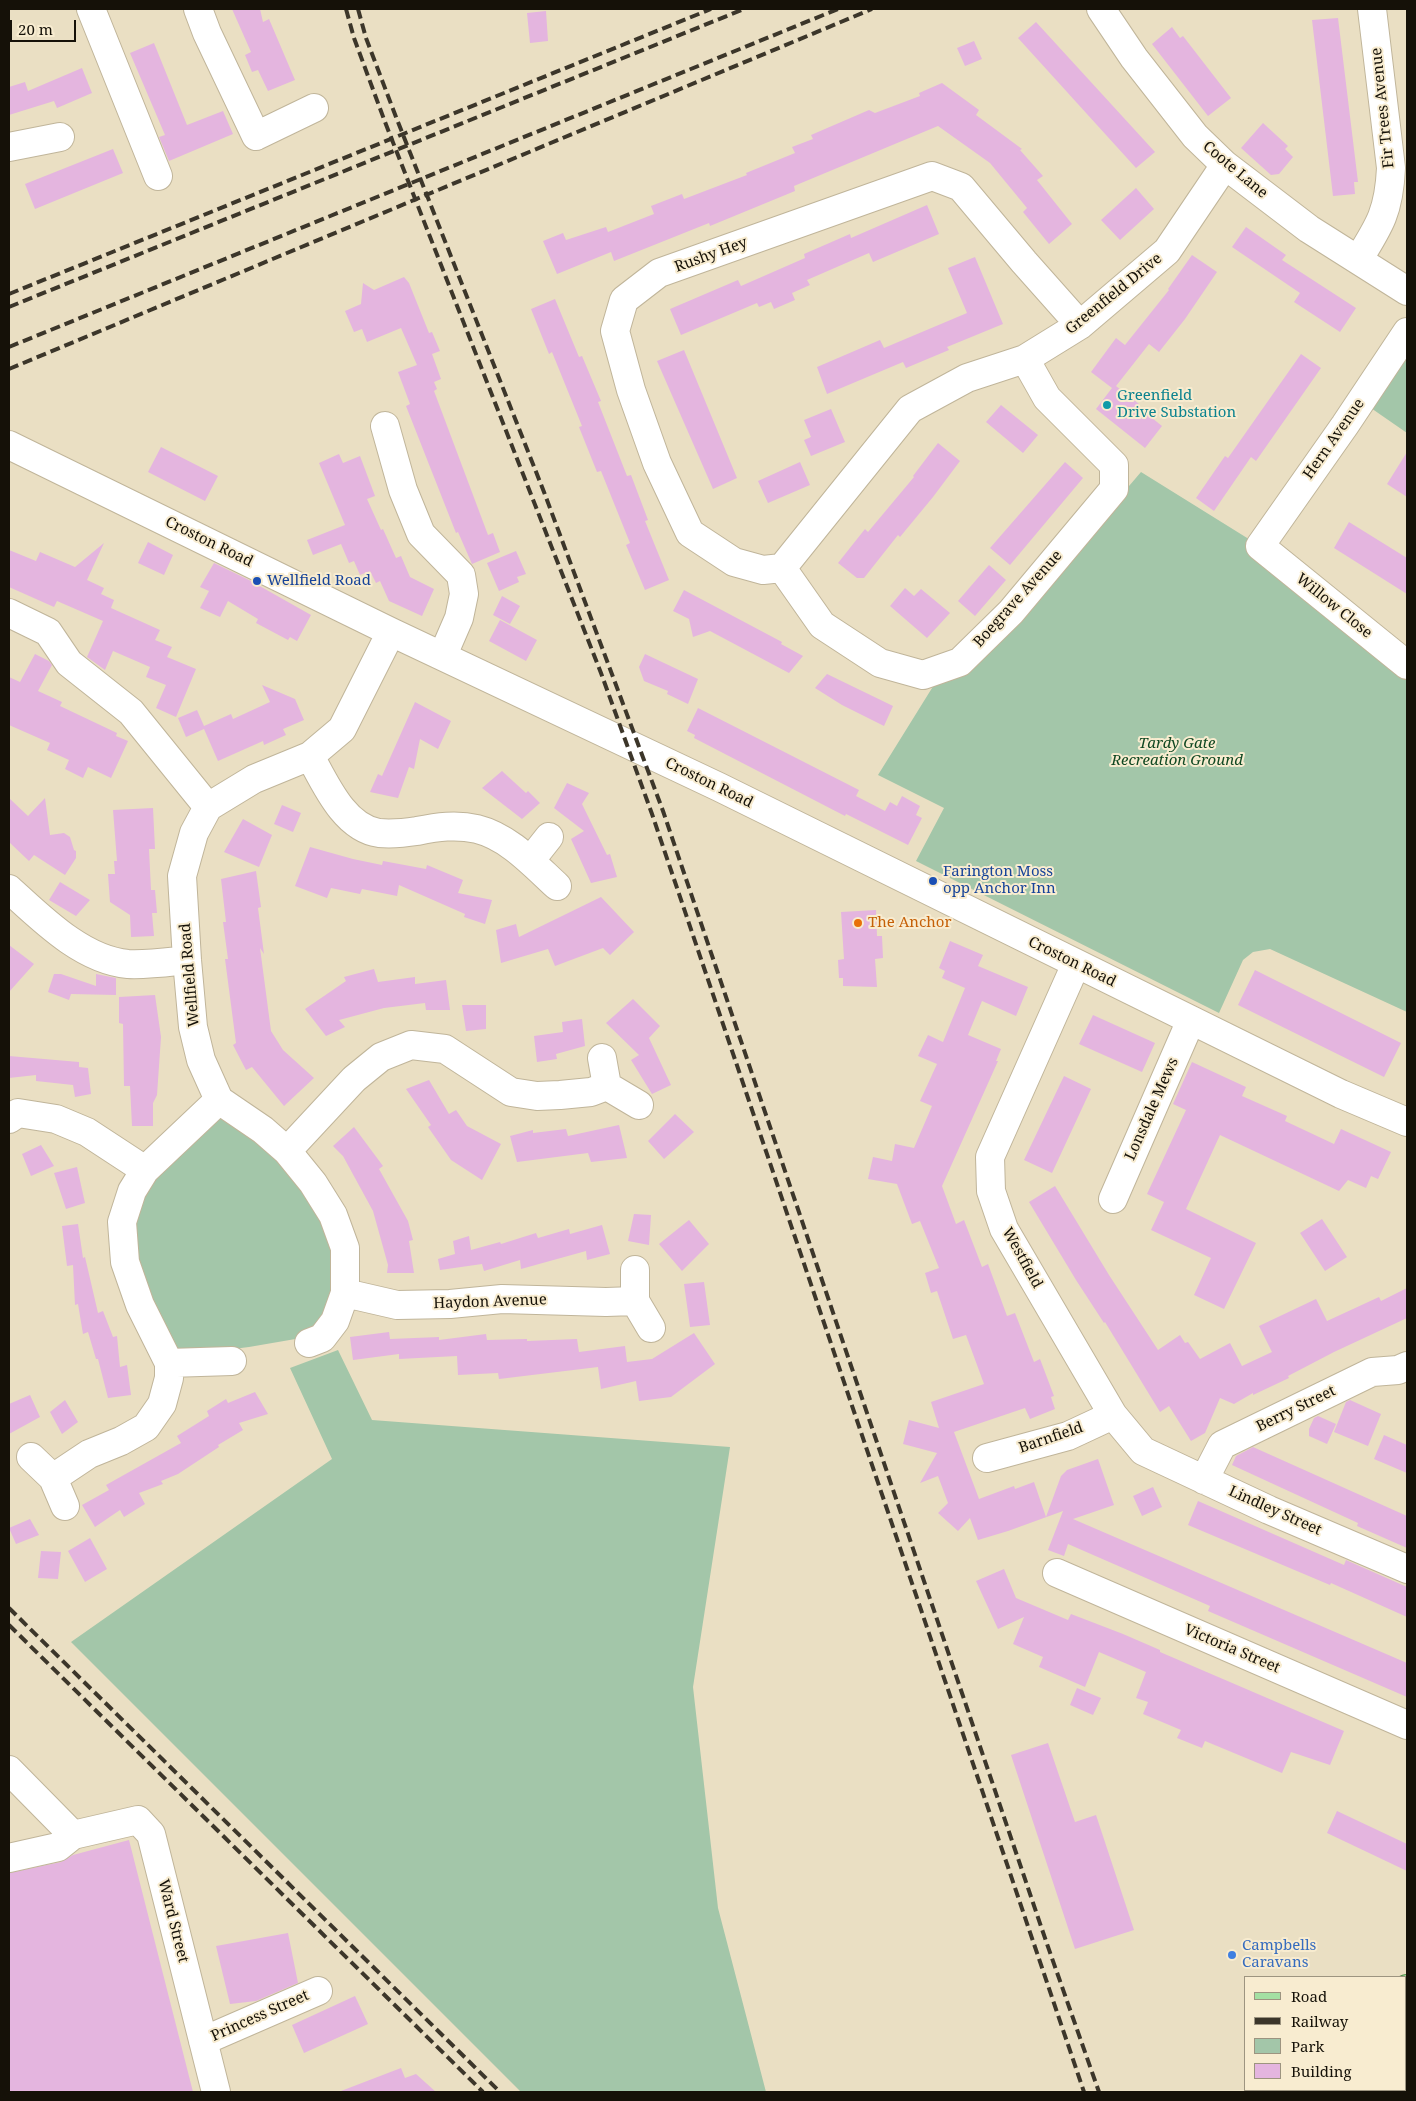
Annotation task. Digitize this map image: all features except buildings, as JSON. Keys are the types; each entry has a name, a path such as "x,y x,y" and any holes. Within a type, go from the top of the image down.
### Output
{"street":[{"path":"91,9 158,176"},
{"path":"198,9 207,33 256,136 314,108"},
{"name":"Coote Lane","path":"1101,9 1134,58 1195,136 1225,165 1309,228 1407,291"},
{"name":"Fir Trees Avenue","path":"1358,260 1378,229 1386,212 1392,168 1372,9"},
{"path":"9,147 60,137"},
{"name":"Greenfield Drive","path":"782,568 910,409 967,378 1025,359 1080,325 1167,251 1225,165"},
{"name":"Rushy Hey","path":"782,568 763,570 734,562 690,533 657,463 631,390 615,331 624,300 659,273 932,176 961,187 1080,325"},
{"name":"Hern Avenue","path":"1260,546 1345,425 1407,332"},
{"name":"Boegrave Avenue","path":"782,568 822,625 880,663 923,675 960,662 1011,612 1114,489 1114,465 1047,398 1025,359"},
{"path":"385,426 403,490 421,534 461,575 464,594 459,618 443,655"},
{"name":"Croston Road","path":"9,445 391,632 719,787 1341,1094 1407,1122"},
{"name":"Willow Close","path":"1260,546 1407,666"},
{"path":"9,613 48,632 69,663 132,712 208,807 254,779 310,756 342,729 391,632"},
{"path":"310,756 337,804 361,826 377,833 398,833 451,825 477,830 496,836 530,861 557,886"},
{"name":"Wellfield Road","path":"208,807 194,833 182,876 193,1027 201,1060 219,1100"},
{"path":"530,861 549,837"},
{"path":"9,889 65,938 96,955 128,964 187,960"},
{"name":"Westfield","path":"1076,964 990,1158 991,1191 1004,1229 1113,1415 1143,1451"},
{"name":"Lonsdale Mews","path":"1113,1199 1191,1020"},
{"path":"286,1151 354,1079 382,1057 411,1045 445,1049 511,1092 537,1096 560,1095 591,1092 607,1086"},
{"path":"602,1058 607,1086 639,1105"},
{"path":"53,1478 89,1454 121,1441 146,1427 162,1404 169,1378 169,1363 140,1304 125,1262 122,1222 132,1191 145,1170 219,1100 263,1130 286,1151 312,1183 332,1215 345,1248 346,1293 335,1321 322,1338 309,1343"},
{"path":"9,1119 18,1113 56,1119 87,1132 145,1170"},
{"path":"635,1270 635,1301 651,1328"},
{"name":"Haydon Avenue","path":"346,1293 397,1305 450,1304 502,1299 635,1301"},
{"path":"169,1363 232,1361"},
{"name":"Berry Street","path":"1204,1480 1222,1445 1372,1372 1398,1370 1407,1366"},
{"name":"Barnfield","path":"987,1458 1068,1436 1113,1415"},
{"name":"Lindley Street","path":"1143,1451 1269,1510 1407,1569"},
{"path":"31,1457 53,1478 65,1506"},
{"name":"Victoria Street","path":"1057,1574 1407,1725"},
{"path":"9,1770 73,1835"},
{"name":"Ward Street","path":"9,1858 58,1847 73,1835 138,1820 150,1834 216,2092"},
{"name":"Princess Street","path":"202,2041 318,1991"}],"green space":[{"path":"1407,349 1407,433 1368,406"},
{"name":"Tardy Gate Recreation Ground","path":"1141,472 1260,546 1407,665 1407,1012 1270,949 1253,952 1243,960 1219,1013 916,861 944,808 878,775 937,680 1053,575"},
{"path":"230,1116 301,1182 325,1217 337,1274 328,1312 307,1337 185,1355 168,1343 128,1238 141,1199 166,1164 221,1117"},
{"path":"338,1350 372,1420 730,1447 693,1687 718,1908 766,2092 521,2092 71,1642 332,1459 290,1368"}],"railway":[{"path":"346,9 354,38 385,122 601,673 652,814 1084,2092"},
{"path":"358,9 366,38 396,117 544,492 663,811 1047,1944 1099,2092"},
{"path":"9,294 711,9"},
{"path":"9,307 744,9"},
{"path":"9,347 838,9"},
{"path":"9,369 872,9"},
{"path":"9,1608 500,2092"},
{"path":"9,1625 483,2092"}],"place":[{"name":"Greenfield Drive Substation","path":"1107,405"},
{"name":"Wellfield Road","path":"257,581"},
{"name":"Farington Moss opp Anchor Inn","path":"933,881"},
{"name":"The Anchor","path":"858,923"},
{"name":"Campbells Caravans","path":"1232,1955"}]}
